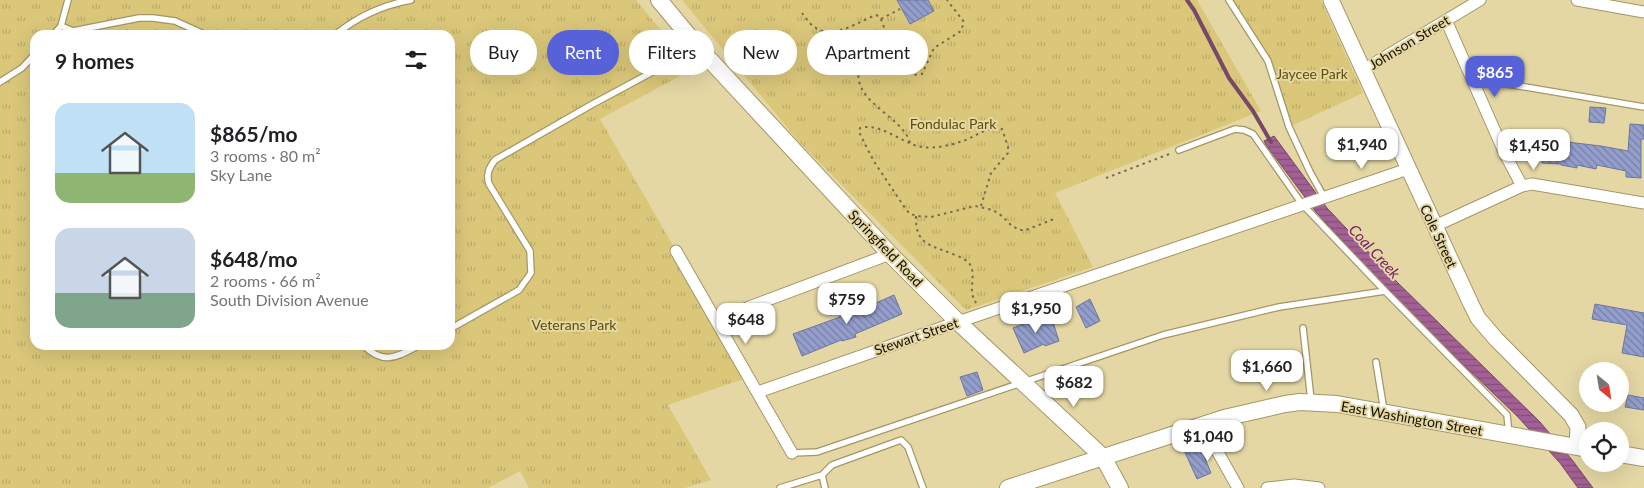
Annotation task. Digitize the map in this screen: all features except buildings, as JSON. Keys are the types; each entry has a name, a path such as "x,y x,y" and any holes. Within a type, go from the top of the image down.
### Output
{"main road":[{"name":"Springfield Road","path":"659,0 684,30"},
{"name":"Springfield Road","path":"714,64 890,254 958,322 1102,457 1120,488"},
{"name":"East Washington Street","path":"1008,488 1202,424 1284,404 1311,402 1337,404 1579,447"},
{"path":"1629,456 1644,458"}],"street":[{"name":"Cole Street","path":"1331,0 1478,318 1496,339 1571,415 1579,432"},
{"name":"Johnson Street","path":"1363,70 1480,0"},
{"path":"1577,0 1644,12"},
{"path":"1446,20 1505,154 1522,186"},
{"path":"1324,197 1408,168"},
{"path":"1435,226 1522,186 1532,184 1644,203"},
{"name":"Stewart Street","path":"758,392 1324,197"},
{"path":"676,251 792,453"},
{"path":"718,322 749,307 890,254"},
{"path":"1202,424 1238,488"},
{"path":"1267,488 1294,485 1319,488"}],"lane":[{"path":"58,30 62,26 68,0"},
{"path":"341,30 350,23 380,8 411,0"},
{"path":"1229,0 1268,61 1288,127 1324,197"},
{"path":"62,26 73,30 139,18 154,18 175,21 195,30"},
{"path":"0,82 22,68 30,59"},
{"path":"455,326 519,290 531,273 530,251 489,184 487,177 489,168 495,160 591,104 645,75"},
{"path":"1472,78 1644,107"},
{"path":"1178,150 1235,129 1253,134 1302,204 1507,415 1509,435"},
{"path":"792,453 817,452 1163,335 1279,307 1385,291"},
{"path":"1303,328 1311,402"},
{"path":"368,350 372,354 383,358 398,357 411,350"},
{"path":"1376,362 1384,413"},
{"path":"780,488 822,475 832,465 901,440 908,447 923,488"},
{"path":"822,475 825,488"}],"path":[{"path":"928,61 934,48 960,31 964,22 949,1"},
{"path":"881,19 900,9"},
{"path":"802,13 814,28 820,31 830,32 855,26 876,15 880,16 885,30"},
{"path":"859,75 859,85 864,93 902,130 910,142"},
{"path":"981,206 991,173 1008,153 1002,129 994,127 964,141 942,147 922,147 875,128 860,128 859,132 873,160 909,213 916,216 931,217 981,206 993,210 1012,226 1020,230 1026,230 1054,219"},
{"path":"1106,178 1178,150"},
{"path":"916,216 916,229 920,238 930,245 962,258 969,263 973,270 972,294 977,306"}],"green space":[{"name":"Veterans Park","path":"0,0 636,0 661,30 629,30 629,75 682,75 600,119 749,377 668,405 711,480 685,488 529,488 520,471 488,488 0,488"},
{"name":"Fondulac Park","path":"682,0 1197,0 1261,111 1055,193 1093,267 966,310 799,142 744,75 797,75 797,30 724,30 724,51 714,39 714,30 707,30"},
{"name":"Jaycee Park","path":"1230,0 1321,0 1363,93 1289,127 1268,61"}],"shaded area":[{"path":"1274,136 1327,208 1397,282 1540,422 1593,488 1578,488 1560,463 1517,416 1421,324 1360,260 1316,212 1264,141"}],"waterway":[{"name":"Coal Creek","path":"1187,0 1229,78 1253,111 1271,142"}]}
